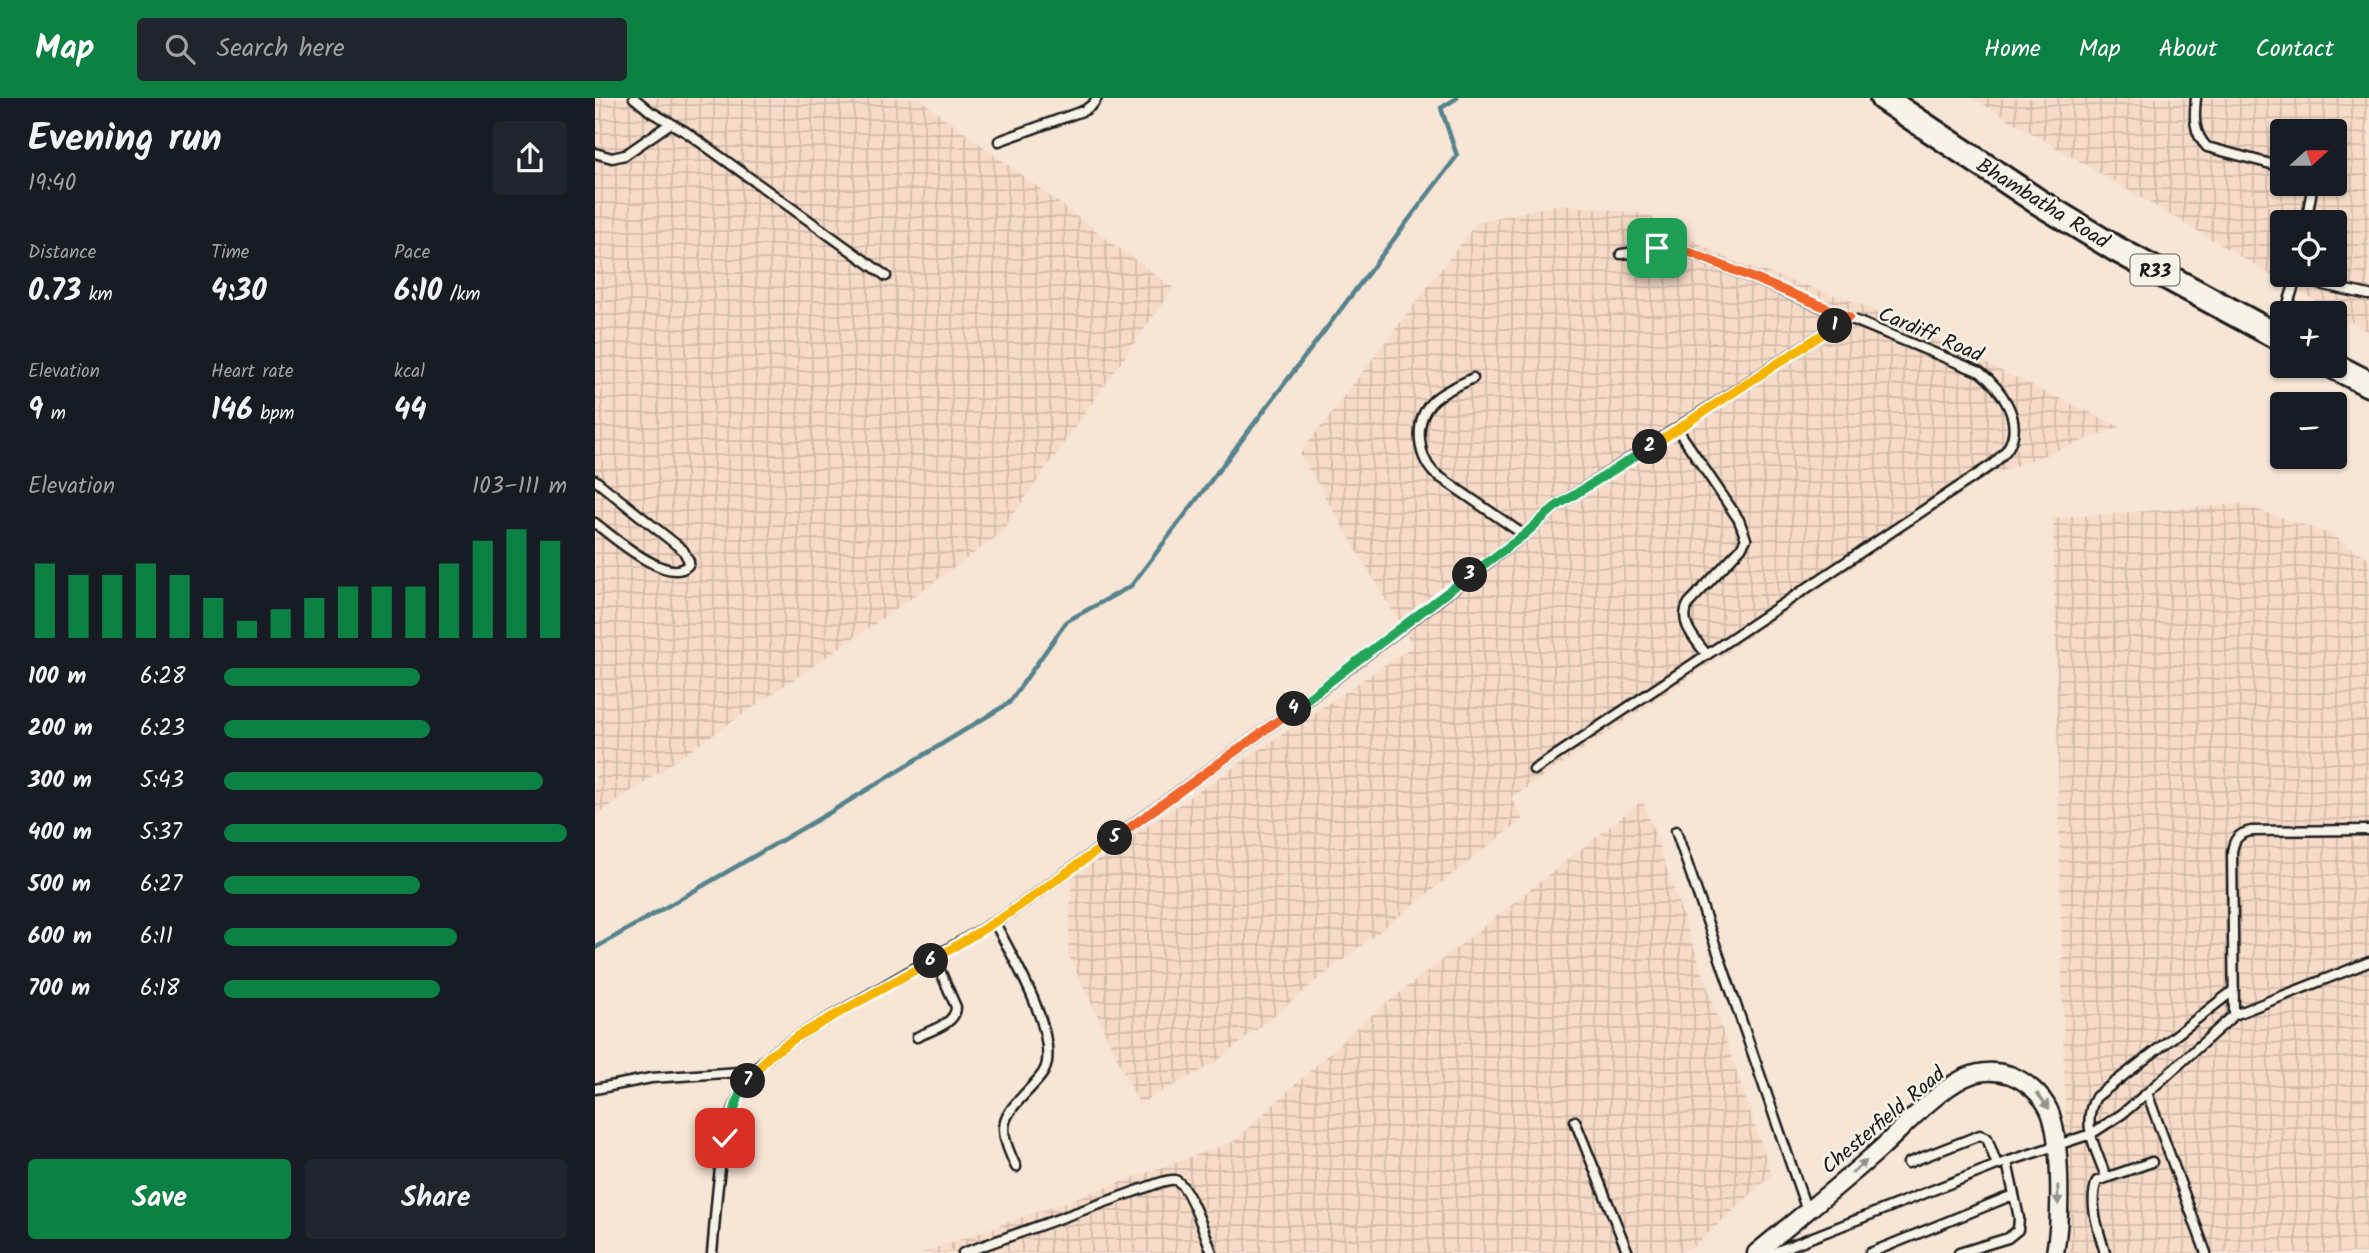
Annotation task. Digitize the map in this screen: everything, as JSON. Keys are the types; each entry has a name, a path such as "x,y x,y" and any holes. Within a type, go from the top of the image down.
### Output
{"main road":[{"name":"Bhambatha Road","path":"1883,98 2037,201 2116,249 2270,324"},
{"path":"2347,373 2369,384"}],"street":[{"name":"Chesterfield Road","path":"1756,1253 1943,1092 1961,1080 1982,1072 2010,1075 2035,1091 2050,1111 2056,1144 2059,1202 2055,1253"}],"lane":[{"path":"634,98 886,276"},
{"path":"999,141 1085,110 1097,98"},
{"path":"2196,98 2196,126 2201,141 2207,147 2270,163"},
{"path":"595,153 612,158 625,155 671,123"},
{"path":"1621,254 1657,248 1680,249 1849,317"},
{"path":"2337,287 2369,295"},
{"name":"Cardiff Road","path":"712,1253 725,1138 740,1093 754,1071 768,1057 798,1036 995,923 1304,702 1577,492 1678,430 1849,317 1980,372 1998,388 2010,412 2013,428 2008,447 1993,464 1534,770"},
{"path":"1473,378 1446,391 1430,405 1420,432 1423,460 1434,473 1524,535"},
{"path":"1678,430 1739,520 1746,539 1685,610 1688,627 1707,655"},
{"path":"595,481 683,550 689,561 688,565 678,571 667,569 641,557 595,523"},
{"path":"1676,831 1807,1211"},
{"path":"2234,1015 2232,852 2239,835 2251,831 2369,831"},
{"path":"995,923 1027,985 1047,1045 1046,1069 1009,1112 1004,1125 1004,1139 1017,1167"},
{"path":"917,1037 952,1020 956,1014 956,1007 935,958"},
{"path":"1772,1253 1997,1165 2091,1133 2122,1114 2234,1015 2369,962"},
{"path":"2106,1177 2088,1117 2096,1097 2234,990"},
{"path":"595,1089 651,1078 754,1071"},
{"path":"2147,1093 2206,1253"},
{"path":"1575,1121 1628,1253"},
{"path":"1908,1163 1980,1135 1987,1138 1997,1165"},
{"path":"1958,1253 2016,1234 2019,1218 2007,1162"},
{"path":"2105,1253 2093,1196 2097,1181 2151,1162"},
{"path":"963,1253 1153,1185 1174,1180 1178,1181 1187,1193 1212,1253"},
{"path":"1870,1253 2013,1195"}],"shaded area":[{"path":"595,98 918,98 1173,288 999,535 595,816"},
{"path":"1973,98 2369,98 2369,332 2347,319 2347,301 2317,301 2293,287 2347,287 2347,210 2270,210 2270,274"},
{"path":"1560,204 1646,214 1730,260 1860,304 2120,427 1986,477 1511,798 1523,819 1215,1063 1139,1104 1068,954 1072,877 1413,646 1300,454 1477,222"},
{"path":"2240,504 2328,533 2369,558 2369,1253 2068,1253 2053,518"},
{"path":"1643,800 1772,1175 1693,1247 1677,1253 922,1253 1233,1142 1362,1023"}],"waterway":[{"path":"595,948 829,813 1009,703 1067,621 1131,586 1457,156 1441,108 1457,98"}],"route":[{"path":"725,1138 740,1093 754,1071 768,1057 798,1036 1008,914 1304,702 1524,535 1555,507 1849,317 1694,254 1680,249 1657,248"}]}
